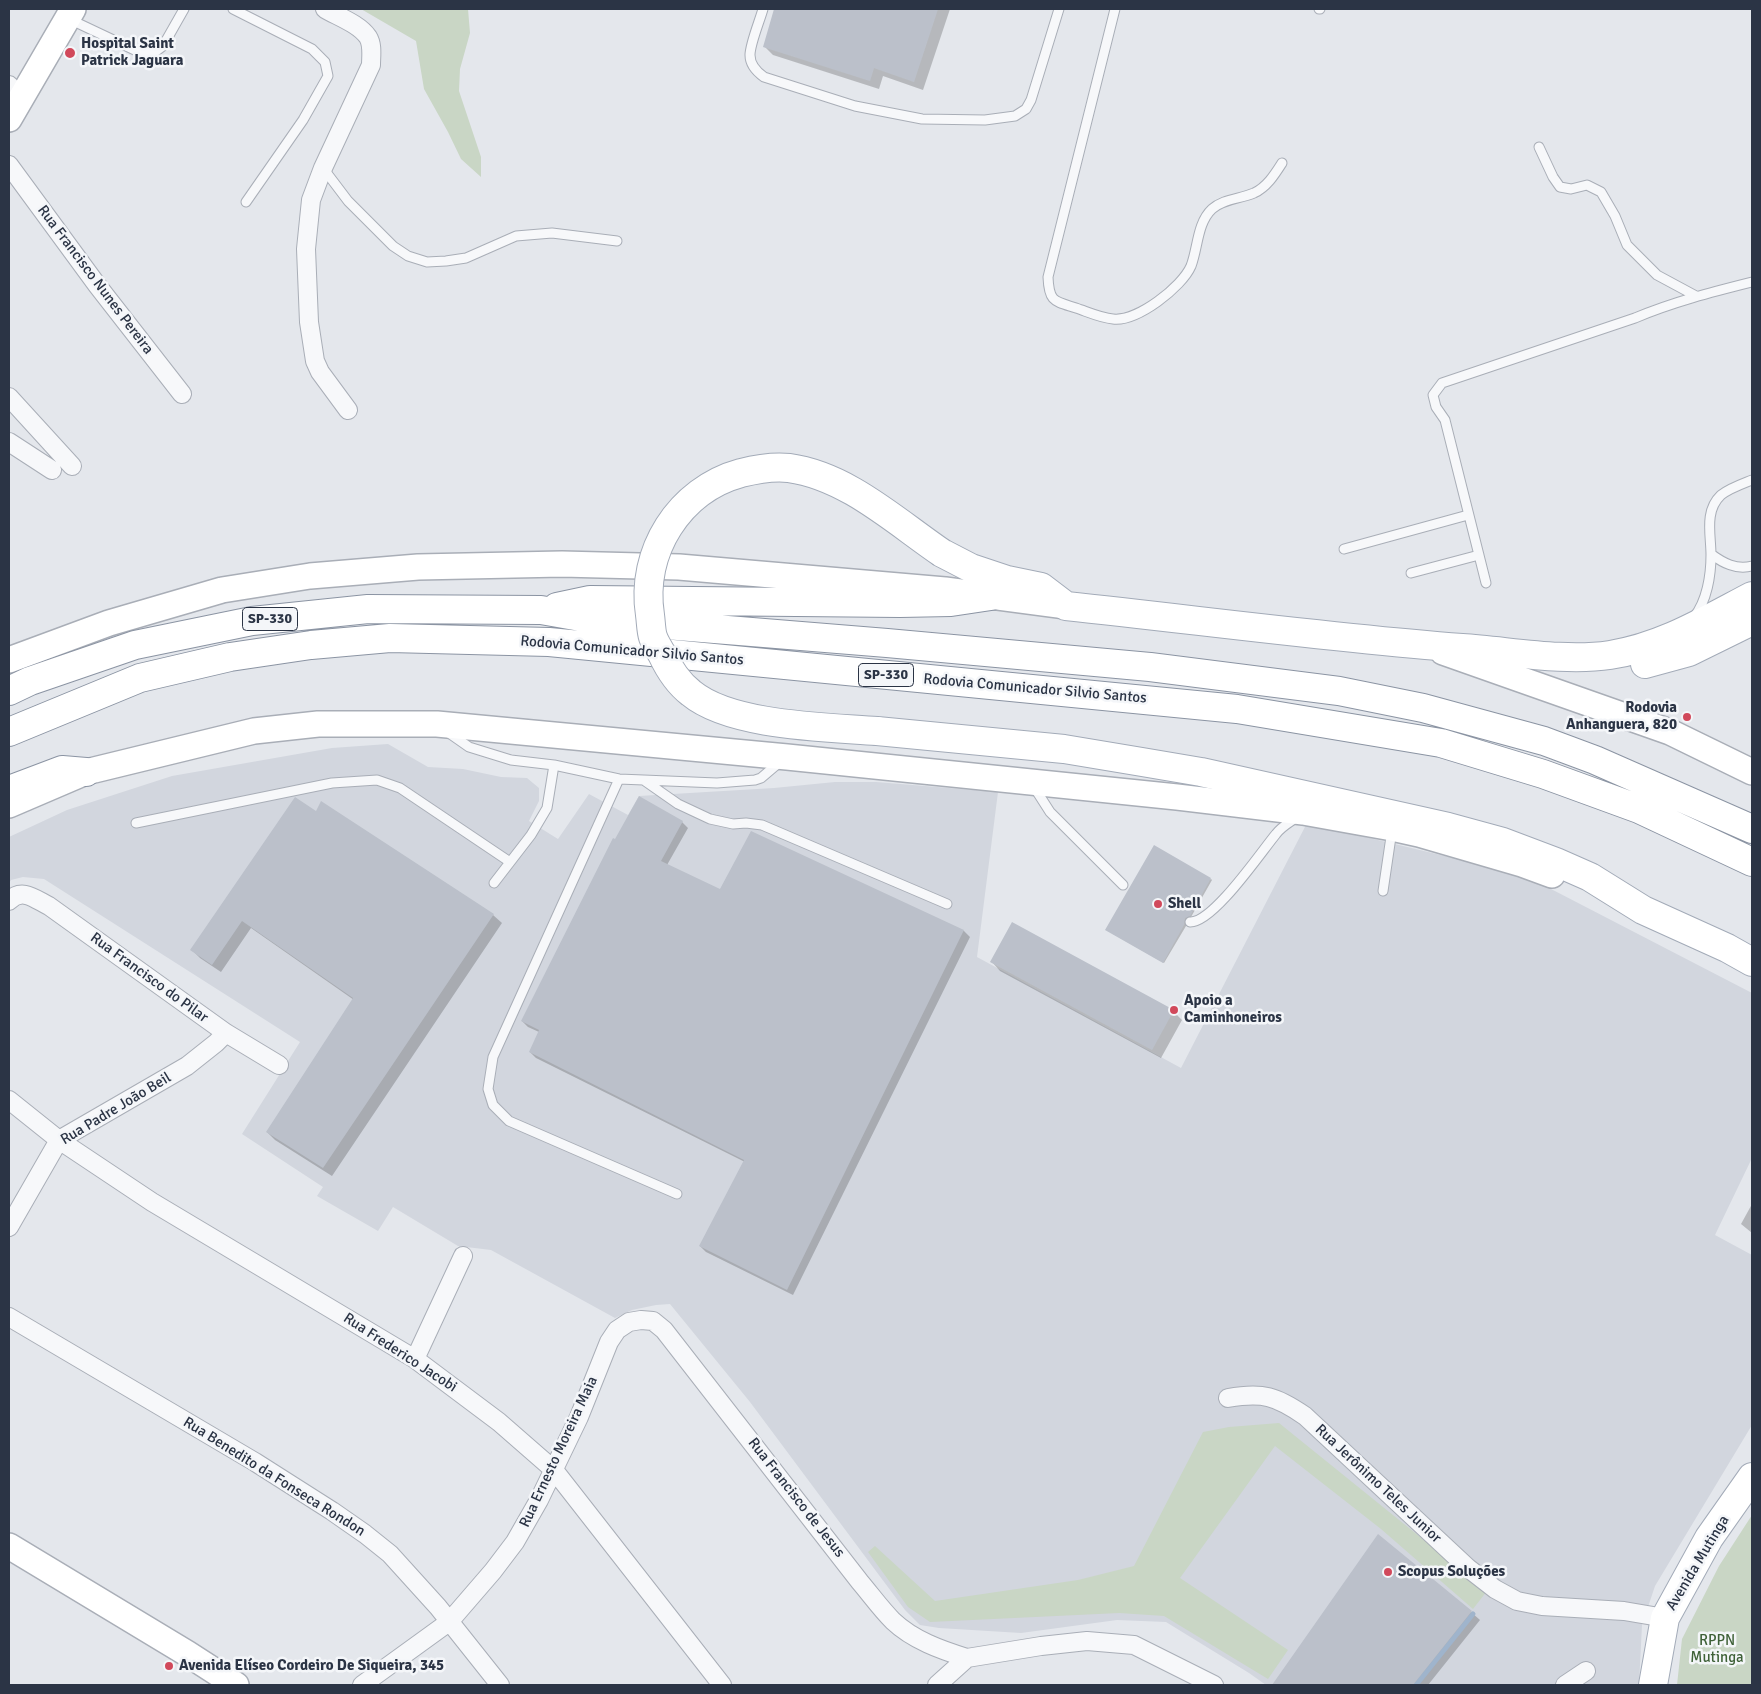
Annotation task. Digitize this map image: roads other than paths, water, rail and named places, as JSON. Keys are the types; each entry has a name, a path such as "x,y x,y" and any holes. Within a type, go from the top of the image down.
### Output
{"main road":[{"path":"13,101 70,14"},
{"path":"1066,606 1040,587 1007,580 971,568 942,553 857,493 815,473 787,468 761,468 724,478 705,488 675,516 658,544 647,598 653,637 672,673 691,694 717,709 768,722 1064,749 1201,772 1448,827 1503,842 1590,876 1643,910"},
{"path":"9,660 109,624 222,590 310,576 418,567 562,564 679,567 944,590 1066,606 1422,645 1572,657 1609,655 1645,647 1679,635 1752,596"},
{"path":"541,610 590,600 900,603 951,602 991,596"},
{"name":"Rodovia Comunicador Silvio Santos","path":"9,691 30,681 135,645 252,621 368,609 541,610 592,619 878,642 1150,667 1339,691 1423,708 1544,741 1595,760 1752,829"},
{"path":"1490,650 1525,660 1559,666 1589,670 1621,669 1689,652 1752,621"},
{"name":"Rodovia Comunicador Silvio Santos","path":"9,732 140,678 230,657 311,645 390,638 549,642 1237,709 1440,743 1544,774 1622,802 1752,862"},
{"path":"1422,645 1670,732 1752,772"},
{"path":"9,805 86,772 254,732 318,724 437,724 787,757 1177,797 1303,812 1392,828 1522,864 1643,910 1727,948 1752,962"},
{"path":"9,790 62,770 86,772"},
{"name":"Avenida Mutinga","path":"1653,1685 1665,1618 1709,1538 1751,1476"},
{"path":"9,1546 236,1685"}],"street":[{"path":"325,9 358,28 368,38 371,49 371,65 323,168 311,200 306,248 309,322 315,361 320,372 348,410"},
{"name":"Rua Francisco Nunes Pereira","path":"9,165 182,394"},
{"path":"9,397 72,466"},
{"path":"9,442 52,470"},
{"name":"Rua Francisco do Pilar","path":"14,898 31,896 48,906 226,1033 279,1065"},
{"name":"Rua Padre João Beil","path":"9,1227 59,1140 186,1066 226,1033"},
{"name":"Rua Frederico Jacobi","path":"9,1100 59,1140 152,1202 415,1359 499,1422 554,1470 722,1685"},
{"path":"415,1359 463,1256"},
{"name":"Rua Benedito da Fonseca Rondon","path":"9,1317 227,1446 332,1511 390,1554 500,1685"},
{"name":"Rua Ernesto Moreira Maia","path":"362,1685 449,1622 493,1571 515,1542 539,1500 579,1417 609,1342 617,1330 629,1322 641,1320"},
{"name":"Rua Francisco de Jesus","path":"641,1320 653,1321 664,1330 860,1582 894,1622 918,1639 946,1652 967,1658"},
{"name":"Rua Jerônimo Teles Junior","path":"1228,1398 1248,1394 1266,1396 1279,1400 1305,1416 1468,1568 1495,1589 1517,1601 1542,1606 1624,1611 1665,1618"},
{"path":"938,1685 967,1658 1041,1646 1087,1641 1134,1645 1214,1685"},
{"path":"1565,1685 1586,1671"}],"lane":[{"path":"70,14 143,54 155,52 163,46 184,9"},
{"path":"233,9 312,49 325,62 328,76 303,120 246,202"},
{"path":"763,9 750,54 756,70 764,78 855,106 922,119 985,120 1014,116 1026,109 1031,100 1059,9"},
{"path":"1114,9 1048,276 1049,292 1055,302 1113,319 1126,318 1143,311 1176,288 1186,276 1191,266 1202,224 1211,210 1221,203 1256,192 1271,180 1282,163"},
{"path":"1539,147 1553,177 1560,187 1571,189 1586,185 1601,192 1615,216 1628,245 1657,275 1696,296"},
{"path":"323,168 348,201 393,246 408,256 427,262 466,258 516,236 552,233 617,241"},
{"path":"1486,583 1445,420 1436,407 1434,394 1442,383 1635,318 1663,306 1752,282"},
{"path":"1679,635 1697,614 1705,597 1711,554 1708,528 1714,503 1721,495 1735,486 1752,480"},
{"path":"1344,550 1468,514"},
{"path":"1711,554 1729,564 1752,566"},
{"path":"1411,573 1478,555"},
{"path":"437,724 469,747 512,760 554,765 619,779 717,783 755,780 761,778 787,757"},
{"path":"494,883 531,836 547,808 554,765"},
{"path":"619,779 493,1057 488,1088 493,1106 509,1121 678,1194"},
{"path":"136,823 332,783 377,780 400,788 510,862"},
{"path":"645,781 678,804 710,819 733,824 762,825 947,904"},
{"path":"1031,783 1050,812 1122,885"},
{"path":"1190,922 1200,920 1214,908 1252,866 1277,832 1303,812"},
{"path":"1383,892 1392,828"}],"waterway":[{"path":"1416,1685 1473,1614"}],"place":[{"name":"Hospital Saint Patrick Jaguara","path":"70,53"},
{"name":"Rodovia Anhanguera, 820","path":"1687,717"},
{"name":"Shell","path":"1158,904"},
{"name":"Apoio a Caminhoneiros","path":"1174,1010"},
{"name":"Scopus Soluções","path":"1388,1572"},
{"name":"Avenida Elíseo Cordeiro De Siqueira, 345","path":"169,1666"}],"park label":[{"name":"RPPN Mutinga","path":"1717,1650"}]}
